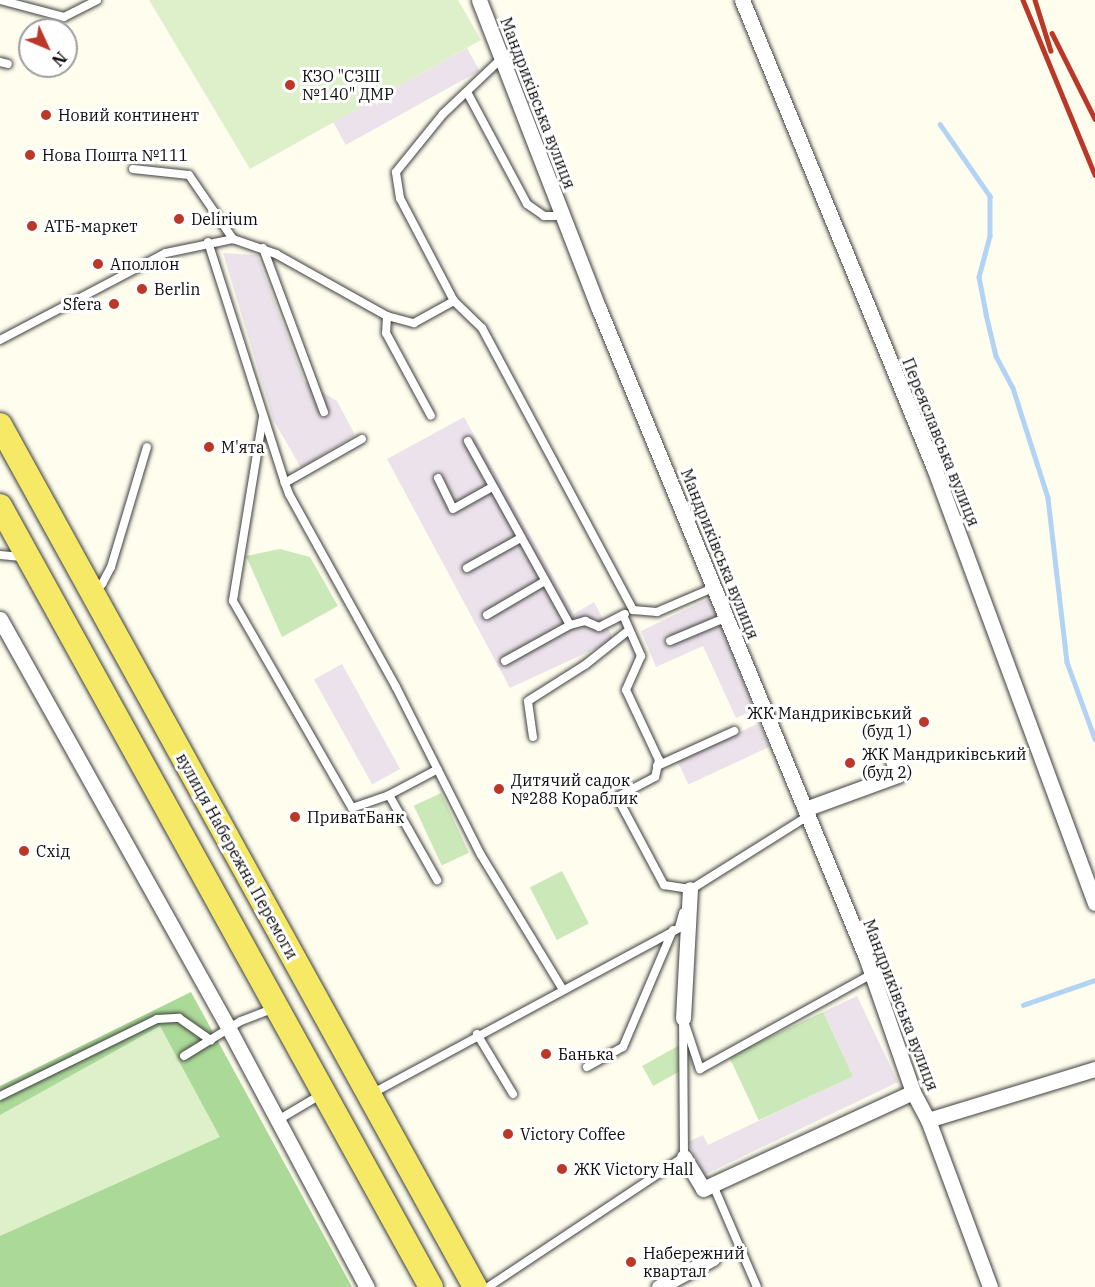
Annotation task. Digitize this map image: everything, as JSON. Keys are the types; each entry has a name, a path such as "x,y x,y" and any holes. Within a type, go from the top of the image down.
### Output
{"main road":[{"name":"вулиця Набережна Перемоги","path":"0,425 475,1287"},
{"path":"0,506 431,1287"},
{"path":"329,1103 369,1095"}],"street":[{"name":"Мандриківська вулиця","path":"480,0 563,216 872,974 913,1092 928,1120 990,1287"},
{"name":"Переяславська вулиця","path":"742,0 934,468 1095,903"},
{"path":"0,619 229,1029 367,1287"},
{"path":"806,813 898,775 892,758"},
{"path":"928,1120 1095,1069"},
{"path":"684,1157 703,1189 913,1092"},
{"path":"659,1287 713,1258"}],"lane":[{"path":"0,0 64,17 97,0"},
{"path":"501,59 467,92 396,172 400,198 454,301 482,328 633,610"},
{"path":"467,92 527,204 544,216 563,216"},
{"path":"133,169 189,175 233,239"},
{"path":"0,340 166,253 208,242 233,239 263,248 387,316 414,323 454,301"},
{"path":"208,242 256,381 263,417 285,483 487,864 562,988"},
{"path":"263,248 324,412"},
{"path":"387,316 386,333 431,416"},
{"path":"263,417 233,601 352,808 389,795 438,769"},
{"path":"285,483 362,439"},
{"path":"468,441 570,625"},
{"path":"91,591 102,584 111,567 147,447"},
{"path":"438,478 453,509 492,487"},
{"path":"467,568 521,538"},
{"path":"0,555 29,558"},
{"path":"487,615 545,581"},
{"path":"505,661 570,625 585,621 599,627 633,610 657,612 715,587"},
{"path":"622,615 640,656 626,690 659,760 655,777 617,796 664,885 690,889"},
{"path":"670,641 727,617"},
{"path":"533,737 528,701 585,664 629,630"},
{"path":"657,766 734,731"},
{"path":"389,795 437,880"},
{"path":"587,1068 623,1047 690,889 806,813"},
{"path":"369,1095 562,988 679,928 690,889"},
{"path":"690,889 682,1036 700,1069 872,974"},
{"path":"184,1056 229,1029 276,1007"},
{"path":"0,1096 157,1019 179,1018 211,1040"},
{"path":"488,1287 684,1157 683,1018"},
{"path":"477,1034 513,1094"},
{"path":"278,1120 329,1103"},
{"path":"713,1185 757,1287"}],"shaded area":[{"path":"467,48 480,71 346,145 333,122"},
{"path":"223,253 257,255 304,381 337,401 355,435 301,468 273,419"},
{"path":"464,417 574,614 594,602 614,640 510,688 387,459"},
{"path":"710,598 755,710 736,718 703,646 656,667 641,631"},
{"path":"342,664 400,769 372,784 314,680"},
{"path":"759,723 770,747 688,785 677,761"},
{"path":"857,996 898,1082 704,1175 688,1142 703,1135 708,1145 853,1076 823,1012"}],"green space":[{"name":"КЗО \"СЗШ №140\" ДМР","path":"149,0 458,0 481,40 250,169"},
{"path":"280,549 310,557 338,606 282,637 246,556"},
{"path":"441,793 469,853 442,865 414,806"},
{"path":"562,871 589,924 557,940 530,887"},
{"path":"191,992 352,1287 0,1287 0,1086"},
{"path":"823,1012 853,1076 759,1120 729,1056"},
{"path":"160,1026 220,1137 0,1236 0,1115"},
{"path":"678,1046 689,1066 653,1086 642,1066"}],"waterway":[{"path":"940,124 990,196 990,236 979,277 986,314 996,356 1013,388 1048,498 1067,662 1095,739"},
{"path":"1023,1005 1095,980"}],"railway":[{"path":"1023,0 1095,175"},
{"path":"1035,0 1051,51"},
{"path":"1052,33 1095,119"}],"place":[{"name":"КЗО \"СЗШ №140\" ДМР","path":"290,85"},
{"name":"Новий континент","path":"46,115"},
{"name":"Нова Пошта №111","path":"30,155"},
{"name":"Delirium","path":"179,219"},
{"name":"АТБ-маркет","path":"32,226"},
{"name":"Аполлон","path":"98,264"},
{"name":"Berlin","path":"142,289"},
{"name":"Sfera","path":"114,304"},
{"name":"М'ята","path":"209,447"},
{"name":"ЖК Мандриківський (буд 1)","path":"924,722"},
{"name":"ЖК Мандриківський (буд 2)","path":"850,763"},
{"name":"Дитячий садок №288 Кораблик","path":"499,789"},
{"name":"ПриватБанк","path":"295,817"},
{"name":"Схід","path":"24,851"},
{"name":"Банька","path":"546,1054"},
{"name":"Victory Coffee","path":"508,1134"},
{"name":"ЖК Victory Hall","path":"562,1169"},
{"name":"Набережний квартал","path":"631,1262"}]}
